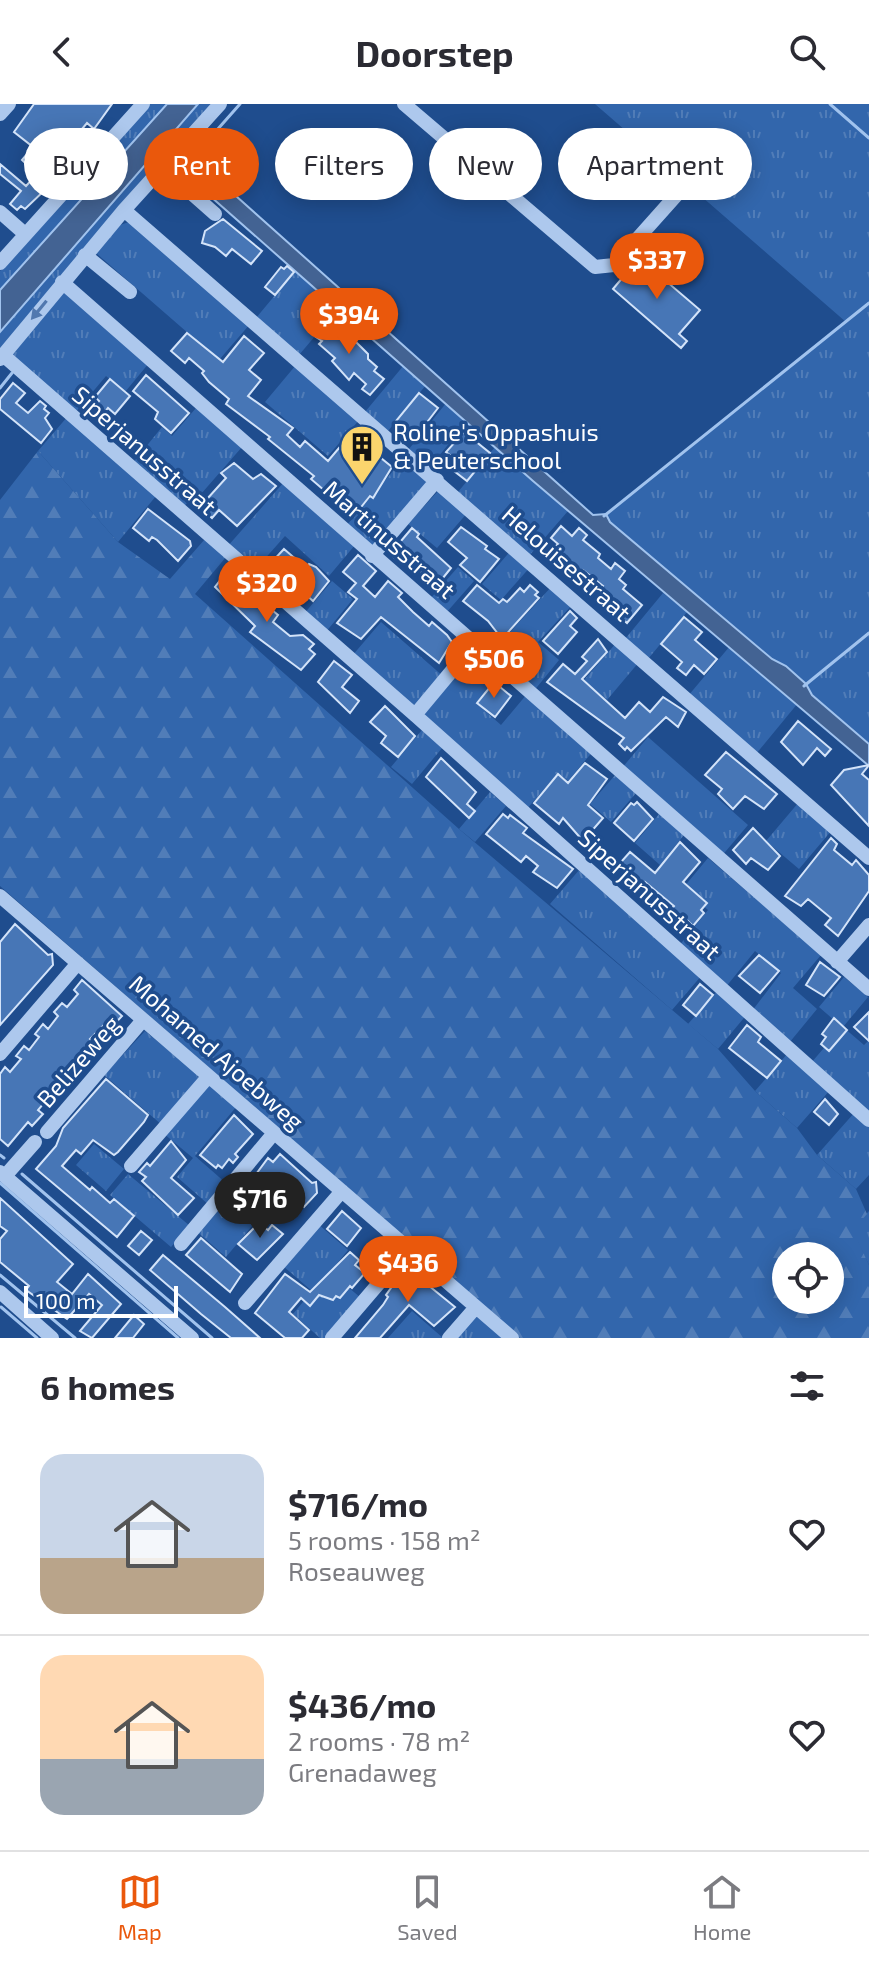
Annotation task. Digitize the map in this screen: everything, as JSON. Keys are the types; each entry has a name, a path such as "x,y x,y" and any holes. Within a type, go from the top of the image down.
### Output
{"street":[{"path":"0,114 9,104"},
{"path":"0,263 143,104"},
{"path":"199,128 220,104"},
{"path":"404,104 601,269 614,265 672,200"},
{"path":"1,357 144,188"},
{"path":"199,200 215,214"},
{"name":"Helouisestraat","path":"124,210 869,858"},
{"path":"0,212 25,234"},
{"path":"85,255 130,292"},
{"name":"Martinusstraat","path":"62,282 869,989"},
{"name":"Siperjanusstraat","path":"1,357 415,715 869,1120"},
{"path":"372,556 437,480"},
{"path":"415,715 475,643"},
{"path":"0,917 5,900"},
{"name":"Mohamed Ajoebweg","path":"5,900 512,1338"},
{"path":"837,962 869,925"},
{"path":"0,1054 78,963"},
{"name":"Belizeweg","path":"3,1174 41,1137 143,1020"},
{"path":"131,1166 208,1077"},
{"path":"181,1244 274,1133"},
{"path":"3,1174 192,1338"},
{"path":"245,1303 342,1191"},
{"path":"332,1338 409,1248"},
{"path":"3,1298 52,1338"},
{"path":"449,1338 476,1307"}],"green space":[{"path":"148,104 167,104 128,147 127,128"},
{"path":"198,104 213,104 192,128 177,128"},
{"path":"595,104 869,104 869,744 812,694 795,674 772,659 610,522 606,514 846,322 706,200 752,200 752,128 623,128"},
{"path":"144,166 144,184 0,350 0,332 115,200 128,200 128,185"},
{"path":"63,200 81,200 0,290 0,271"},
{"path":"129,222 250,324 219,360 96,253 120,225"},
{"path":"296,270 338,309 299,355 256,318"},
{"path":"64,292 149,363 125,392 106,376 74,414 13,360 12,352"},
{"path":"296,365 360,419 328,456 265,402"},
{"path":"404,365 426,385 388,431 365,412"},
{"path":"447,402 468,420 430,467 409,449"},
{"path":"196,408 242,447 201,494 197,491 182,509 132,464 162,427 172,436"},
{"path":"68,416 156,496 118,542 38,451"},
{"path":"495,447 568,511 529,556 458,492"},
{"path":"38,451 118,542 170,579 205,539 226,557 195,594 459,829 718,1049 755,1091 797,1128 817,1155 856,1189 867,1214 853,1230 869,1265 869,1338 520,1338 0,886 0,500"},
{"path":"404,458 428,481 374,546 346,526"},
{"path":"284,482 355,545 329,576 285,536 254,571 227,547"},
{"path":"439,490 468,512 437,548 408,524"},
{"path":"513,548 532,565 501,600 482,584"},
{"path":"458,567 474,581 446,613 430,599"},
{"path":"332,581 353,599 325,633 303,615"},
{"path":"552,586 573,604 538,642 559,660 533,692 489,655"},
{"path":"663,593 687,612 648,659 625,639"},
{"path":"381,622 444,677 416,705 410,705 352,656"},
{"path":"617,642 639,662 607,700 584,680"},
{"path":"730,646 798,703 756,754 688,696"},
{"path":"479,655 501,671 476,703 501,725 527,694 594,750 568,781 558,773 526,810 425,718 424,708 469,658"},
{"path":"422,730 443,747 412,784 391,767"},
{"path":"648,737 748,825 720,858 622,768"},
{"path":"616,774 637,792 611,822 590,804"},
{"path":"490,792 506,806 475,842 459,829"},
{"path":"799,802 832,830 799,869 766,841"},
{"path":"659,814 684,835 660,865 635,843"},
{"path":"708,858 821,955 793,988 817,1009 789,1043 752,1011 781,973 755,951 725,988 678,947 708,910 683,888"},
{"path":"580,869 702,975 672,1010 550,904"},
{"path":"844,977 868,997 843,1027 864,1045 869,1040 869,1115 811,1063 842,1027 819,1007"},
{"path":"719,989 748,1013 718,1049 688,1024"},
{"path":"145,1031 197,1074 198,1079 162,1125 104,1075"},
{"path":"788,1053 830,1090 797,1128 755,1091"},
{"path":"207,1083 237,1106 195,1156 227,1184 209,1205 177,1177 193,1158 163,1133"},
{"path":"855,1112 869,1124 869,1175 856,1189 817,1155"},
{"path":"94,1144 124,1169 106,1191 76,1165"},
{"path":"128,1174 190,1226 171,1247 110,1195"},
{"path":"232,1188 262,1214 226,1257 195,1230"},
{"path":"869,1211 869,1265 852,1230"},
{"path":"318,1224 348,1250 330,1272 361,1298 327,1338 320,1338 293,1314 312,1291 283,1266"},
{"path":"412,1311 443,1338 388,1338"},
{"path":"473,1314 505,1338 452,1338"}],"shaded area":[{"path":"167,104 198,104 177,128 145,128"},
{"path":"144,130 144,166 128,185 128,147"},
{"path":"81,200 115,200 0,332 0,290"},
{"path":"215,200 241,200 593,515 606,514 610,522 772,659 786,666 806,684 812,695 869,744 869,766 533,481"}],"building":[{"path":"34,104 112,104 95,128 87,123 83,128 24,128 24,140 14,132"},
{"path":"0,164 24,184 24,200 34,200 25,209 21,206 17,210 10,204 21,191 0,174"},
{"path":"223,219 262,251 251,264 232,249 226,256 215,247 202,243 205,231"},
{"path":"639,258 700,310 679,334 687,341 681,348 613,289"},
{"path":"287,266 294,272 275,295 265,287 281,267 284,269"},
{"path":"332,318 368,354 368,359 377,367 374,371 384,379 370,395 362,389 366,384 354,373 349,380 332,361 335,358 319,344 322,341 316,337"},
{"path":"187,333 223,362 244,336 264,353 249,370 261,380 248,396 293,428 287,435 300,447 305,441 328,461 339,448 348,456 360,441 392,467 373,498 370,496 354,516 311,479 314,476 268,439 270,437 226,404 229,399 209,382 202,373 204,371 189,358 185,363 171,351"},
{"path":"146,375 189,413 171,433 155,419 158,412 133,391"},
{"path":"110,379 130,396 115,414 108,408 104,413 94,406 99,401 95,397"},
{"path":"13,383 25,393 16,403 28,413 40,401 46,406 44,409 49,413 45,418 52,429 41,443 0,409 0,399"},
{"path":"419,393 438,408 418,434 412,434 396,421"},
{"path":"464,432 490,453 467,481 454,471 460,463 446,452"},
{"path":"234,463 253,479 261,474 276,486 237,526 219,510 212,518 193,501 200,493 207,499 226,478 221,473"},
{"path":"148,509 190,541 191,546 178,561 157,540 152,537 149,541 133,528"},
{"path":"561,526 572,536 579,528 587,535 583,540 600,554 598,558 611,569 615,563 625,571 619,579 626,585 623,589 642,605 627,623 621,618 624,613 618,608 621,605 601,589 603,586 583,570 580,573 553,549 558,544 551,538"},
{"path":"461,527 499,559 480,582 460,565 467,558 448,542"},
{"path":"412,528 419,534 417,537 451,568 434,589 402,555 397,560 390,554"},
{"path":"284,549 306,568 309,564 316,567 329,581 313,601 304,593 306,590 271,563"},
{"path":"358,555 376,571 363,586 375,597 388,581 402,593 398,597 413,612 429,626 432,622 447,635 452,642 439,663 381,617 361,639 337,623 357,599 348,592 356,583 343,572"},
{"path":"232,577 278,615 273,622 290,636 303,635 314,644 309,649 315,654 301,670 250,632 255,626 215,587 222,578 227,582"},
{"path":"477,585 499,603 503,599 507,602 520,588 524,592 530,585 538,592 535,595 539,598 502,639 488,621 463,601"},
{"path":"570,611 577,618 570,626 577,632 558,654 543,641"},
{"path":"684,617 702,632 695,640 717,659 704,674 694,665 686,675 677,668 682,662 661,644"},
{"path":"598,639 607,652 582,679 625,718 639,702 650,712 663,697 686,712 678,727 666,717 631,751 627,747 625,750 619,744 624,738 547,682 563,664 575,674 587,661 582,657"},
{"path":"334,661 352,675 342,687 359,701 350,713 318,682"},
{"path":"494,682 511,696 495,717 477,703"},
{"path":"385,706 415,736 398,757 381,743 386,736 370,722"},
{"path":"798,721 831,749 825,756 817,748 803,765 781,742"},
{"path":"726,752 777,794 764,809 745,796 733,809 718,794 722,789 705,775"},
{"path":"441,758 476,792 467,804 475,811 469,818 426,777"},
{"path":"585,763 607,779 588,805 603,818 583,841 563,818 559,824 534,803 558,774 568,783"},
{"path":"869,765 862,774 869,780 869,826 831,785 844,770"},
{"path":"637,802 653,819 634,841 614,823 631,803 634,805"},
{"path":"503,814 508,818 510,815 527,828 523,833 573,869 557,888 533,872 538,866 526,856 521,862 486,834"},
{"path":"753,828 780,856 768,870 751,858 746,864 733,850"},
{"path":"831,838 837,844 834,850 852,865 856,860 869,875 869,891 838,936 825,925 831,918 808,899 801,906 785,896"},
{"path":"680,842 700,862 683,882 707,903 701,910 704,913 693,926 688,921 684,927 668,913 674,906 645,882 640,889 630,880 632,878 621,862 630,852 655,873"},
{"path":"15,924 48,955 52,954 53,965 0,1025 0,942"},
{"path":"759,955 779,971 760,993 739,976"},
{"path":"820,962 840,977 824,996 806,985"},
{"path":"82,980 122,1016 108,1031 103,1026 90,1039 99,1047 75,1076 70,1072 52,1099 49,1097 38,1110 43,1114 32,1126 28,1122 8,1146 0,1139 0,1074 5,1067 10,1072 21,1059 16,1056 24,1046 29,1050 39,1037 35,1034 43,1024 48,1029 58,1016 54,1012 62,1003 67,1007 78,994 74,990"},
{"path":"700,984 713,995 696,1016 683,1005"},
{"path":"869,1012 869,1041 854,1027"},
{"path":"834,1018 847,1030 829,1051 821,1044 826,1037 822,1034"},
{"path":"747,1025 761,1037 758,1042 781,1061 767,1078 729,1048"},
{"path":"106,1079 148,1115 114,1155 93,1140 81,1154 76,1150 62,1166 90,1190 92,1187 110,1203 114,1199 134,1216 117,1237 36,1169 56,1146 63,1128"},
{"path":"825,1099 838,1114 829,1125 814,1112"},
{"path":"234,1115 253,1134 235,1154 238,1157 233,1163 229,1159 222,1168 218,1165 216,1168 200,1155"},
{"path":"171,1141 186,1160 171,1178 194,1198 178,1215 142,1181 146,1177 139,1172 147,1163 150,1166"},
{"path":"280,1154 312,1183 316,1182 317,1193 304,1207 299,1203 284,1221 242,1193 268,1158 273,1162"},
{"path":"0,1198 73,1264 57,1282 72,1294 88,1274 121,1304 92,1338 80,1331 102,1305 89,1294 67,1319 26,1290 29,1286 0,1262 0,1239 7,1231 0,1226"},
{"path":"342,1211 361,1228 347,1246 327,1229"},
{"path":"259,1223 268,1230 272,1225 283,1234 257,1260 238,1244"},
{"path":"141,1231 152,1240 139,1255 128,1246"},
{"path":"201,1238 242,1274 230,1292 186,1255"},
{"path":"350,1252 359,1260 355,1265 365,1273 352,1288 350,1286 340,1298 336,1296 333,1300 319,1295 310,1306 301,1298 289,1312 309,1330 302,1338 285,1338 255,1313 285,1274 310,1292"},
{"path":"163,1255 260,1338 231,1338 201,1314 150,1270"},
{"path":"406,1267 422,1275 430,1282 428,1285 455,1307 434,1326 409,1305 380,1338 355,1338 383,1305 388,1297 386,1295"},
{"path":"134,1315 144,1324 133,1338 115,1338"}],"waterway":[{"path":"219,128 240,104"},
{"path":"830,104 869,138"},
{"path":"604,516 869,303"},
{"path":"0,388 12,373"},
{"path":"804,686 869,633"},
{"path":"0,1155 4,1158"},
{"path":"22,1174 212,1338"},
{"path":"0,1183 178,1338"},
{"path":"0,1275 75,1338"},
{"path":"1,1307 37,1338"}],"place":[{"name":"Roline's Oppashuis & Peuterschool","path":"362,486"}]}
